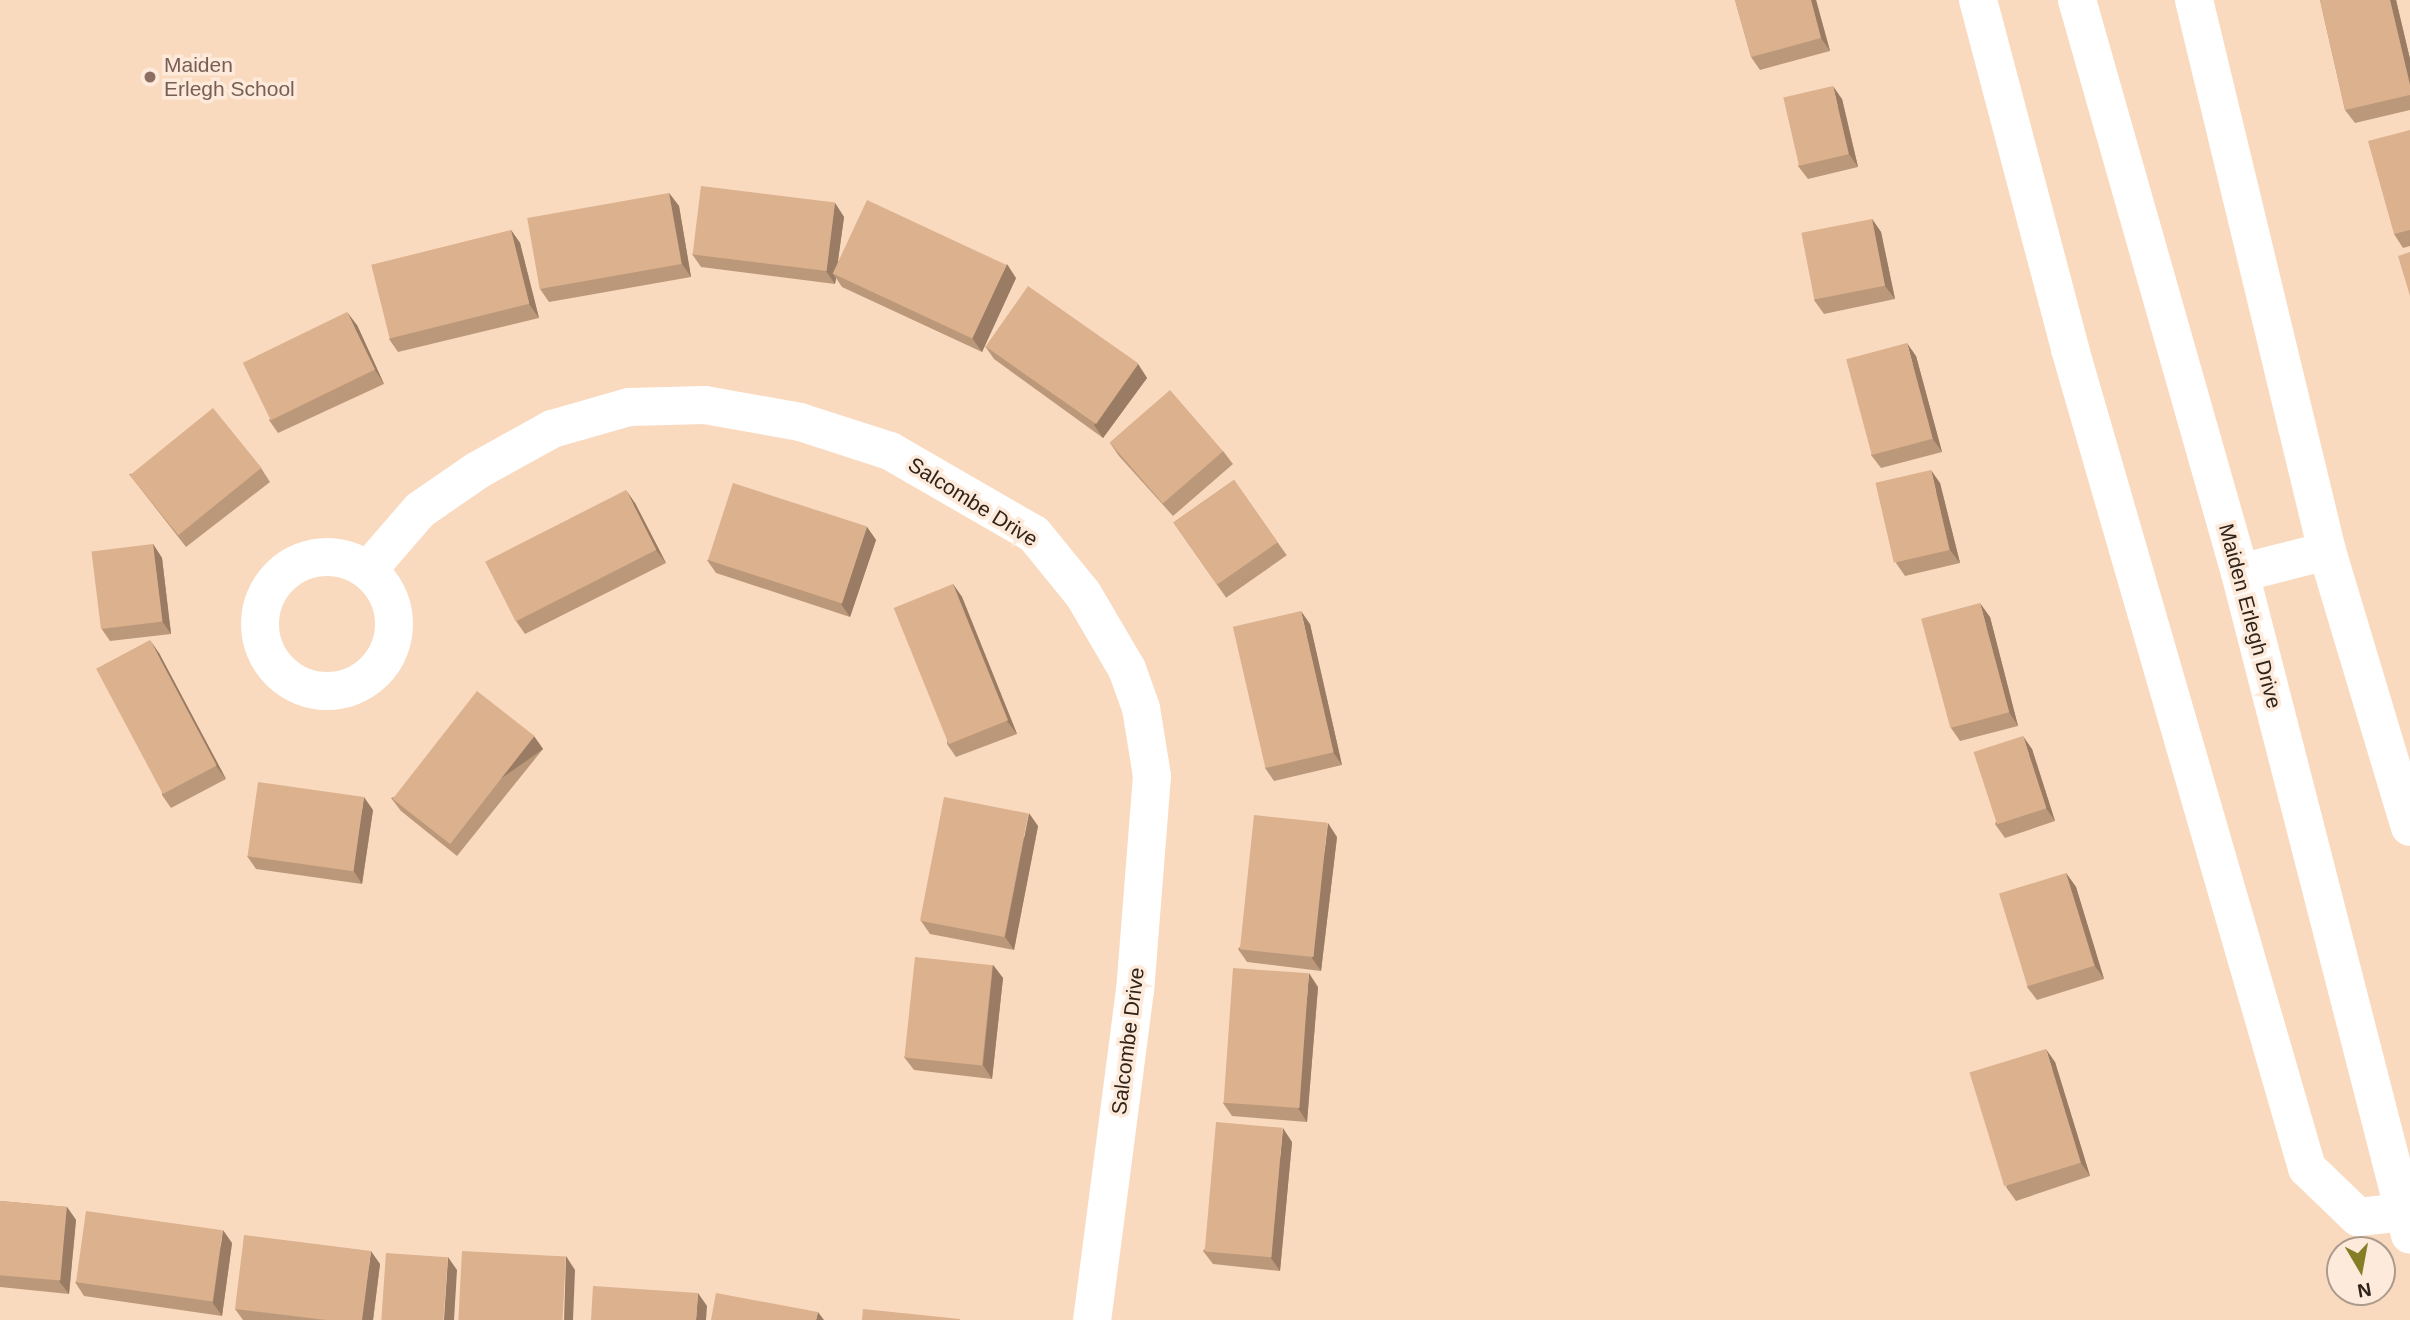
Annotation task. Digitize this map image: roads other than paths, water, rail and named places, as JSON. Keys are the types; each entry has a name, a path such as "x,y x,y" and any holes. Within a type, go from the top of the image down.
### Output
{"street":[{"path":"1978,0 2078,375 2307,1168 2358,1217 2407,1223"},
{"name":"Maiden Erlegh Drive","path":"2077,0 2240,573 2407,1223"},
{"path":"2194,0 2327,551 2410,827"},
{"name":"Salcombe Drive","path":"368,570 420,510 478,470 552,429 629,407 705,405 800,422 890,451 1034,534 1083,594 1127,669 1141,708 1152,776 1135,990 1092,1320"},
{"path":"2240,573 2327,551"}],"place":[{"name":"Maiden Erlegh School","path":"150,77"}]}
